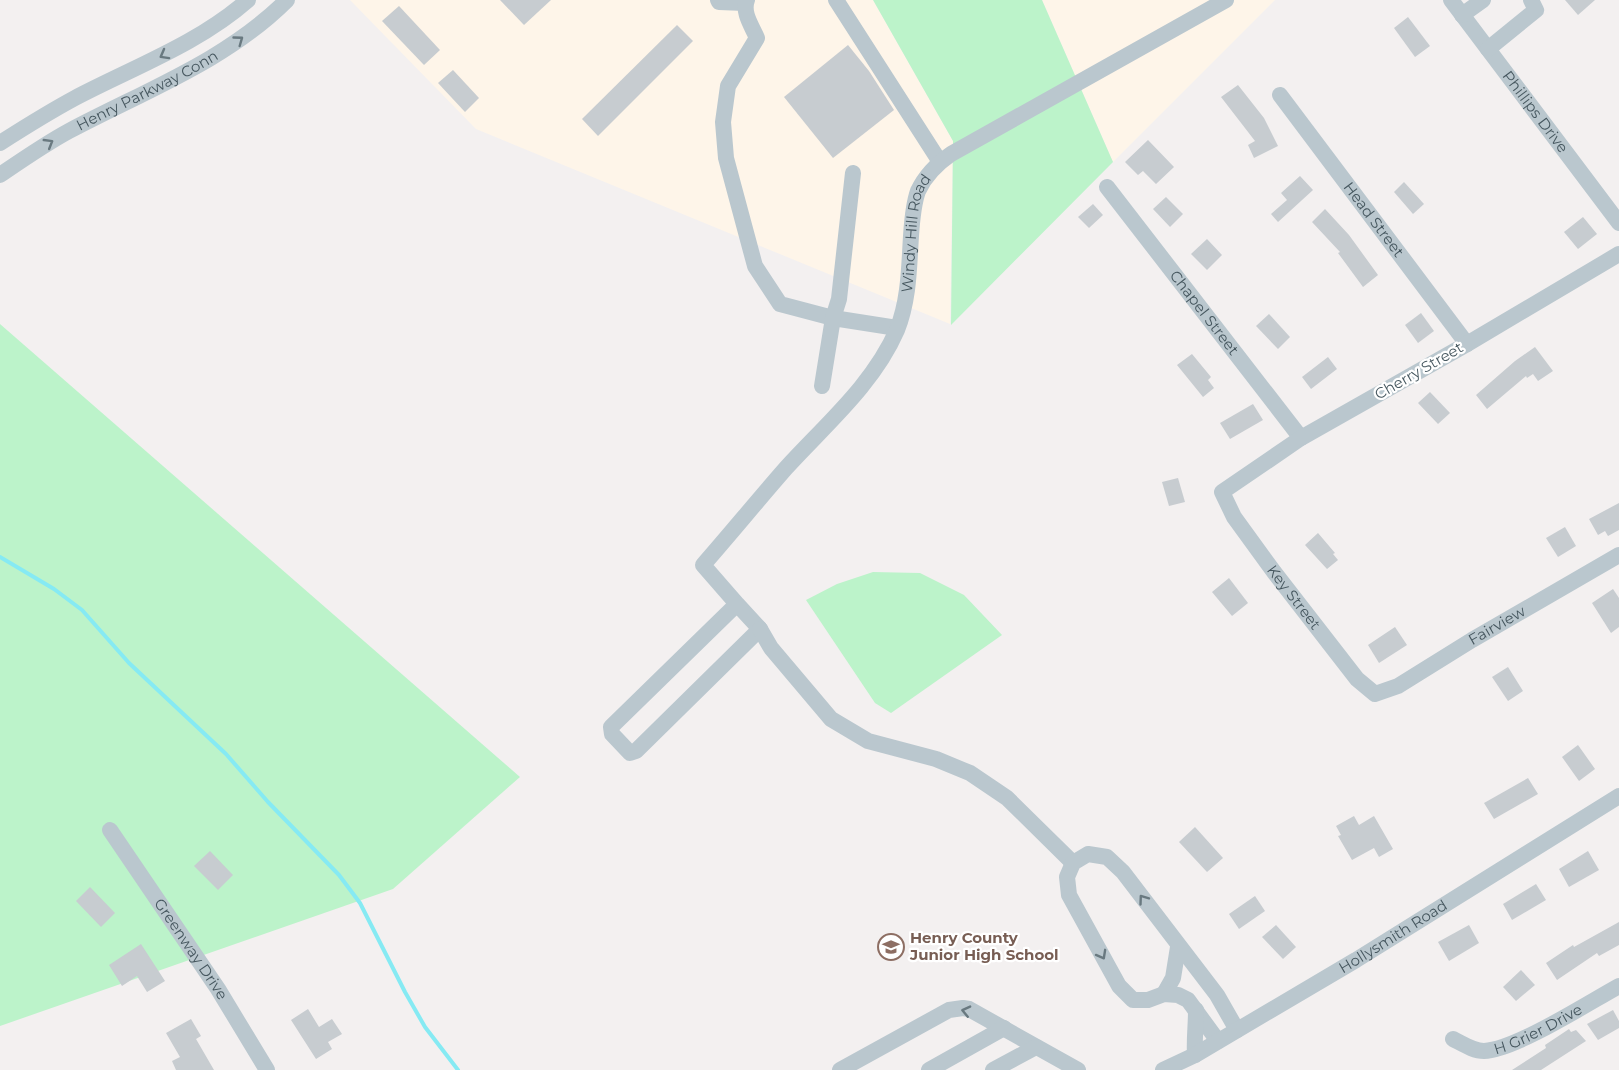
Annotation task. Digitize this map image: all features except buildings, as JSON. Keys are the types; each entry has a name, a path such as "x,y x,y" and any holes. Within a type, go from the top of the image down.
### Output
{"street":[{"name":"Henry Parkway Conn","path":"0,144 76,98 161,57 216,25 248,0"},
{"name":"Henry Parkway Conn","path":"0,175 67,132 168,82 220,53 287,0"},
{"path":"717,0 719,2 746,2 747,16 757,38 728,86 723,122 726,158 755,266 780,304 833,318 897,328"},
{"path":"836,0 940,162"},
{"name":"Phillips Drive","path":"1451,0 1619,223"},
{"path":"1462,15 1483,0"},
{"path":"1488,49 1536,10 1531,0"},
{"name":"Windy Hill Road","path":"737,604 703,566 786,468 839,413 888,350 906,301 912,215 918,192 925,180 940,162 991,130 1048,101 1220,1"},
{"name":"Head Street","path":"1280,95 1467,344"},
{"path":"822,386 833,318 839,299 853,173"},
{"name":"Chapel Street","path":"1107,188 1301,438"},
{"name":"Cherry Street","path":"1222,492 1301,438 1619,254"},
{"name":"Key Street","path":"1222,492 1234,518 1274,572 1357,679 1375,694"},
{"name":"Fairview","path":"1375,694 1398,686 1472,640 1619,555"},
{"path":"760,629 636,751 630,753 612,734 611,727 737,604 760,629 771,648 831,719 868,741 936,759 970,773 1008,798 1073,863"},
{"name":"Hollysmith Road","path":"1163,1070 1195,1055 1356,960 1619,796"},
{"name":"Greenway Drive","path":"110,830 218,989 267,1070"},
{"path":"1218,1041 1188,1000 1178,995 1164,994 1148,1000 1133,1000 1119,987 1069,895 1067,877 1073,863 1088,854 1107,857 1123,872 1216,995 1237,1030"},
{"path":"1164,994 1173,978 1178,947"},
{"name":"H Grier Drive","path":"1453,1039 1472,1049 1482,1051 1507,1046 1619,986"},
{"path":"840,1070 949,1010 963,1008 1004,1028 1069,1068"},
{"path":"1195,1055 1193,1039 1196,1010"},
{"path":"929,1070 1004,1028"},
{"path":"993,1070 1036,1047"}],"shaded area":[{"path":"350,0 873,0 953,141 950,324 476,129"},
{"path":"1042,0 1275,0 1113,162"}],"green space":[{"path":"873,0 1042,0 1113,162 951,325 953,141"},
{"path":"0,324 520,777 393,889 0,1026"},
{"path":"873,572 920,573 964,595 1002,635 891,713 875,703 806,600 837,584"}],"waterway":[{"path":"0,557 54,589 82,610 129,663 226,754 268,802 339,875 360,903 425,1027 458,1070"}],"place":[{"name":"Henry County Junior High School","path":"891,947"}]}
